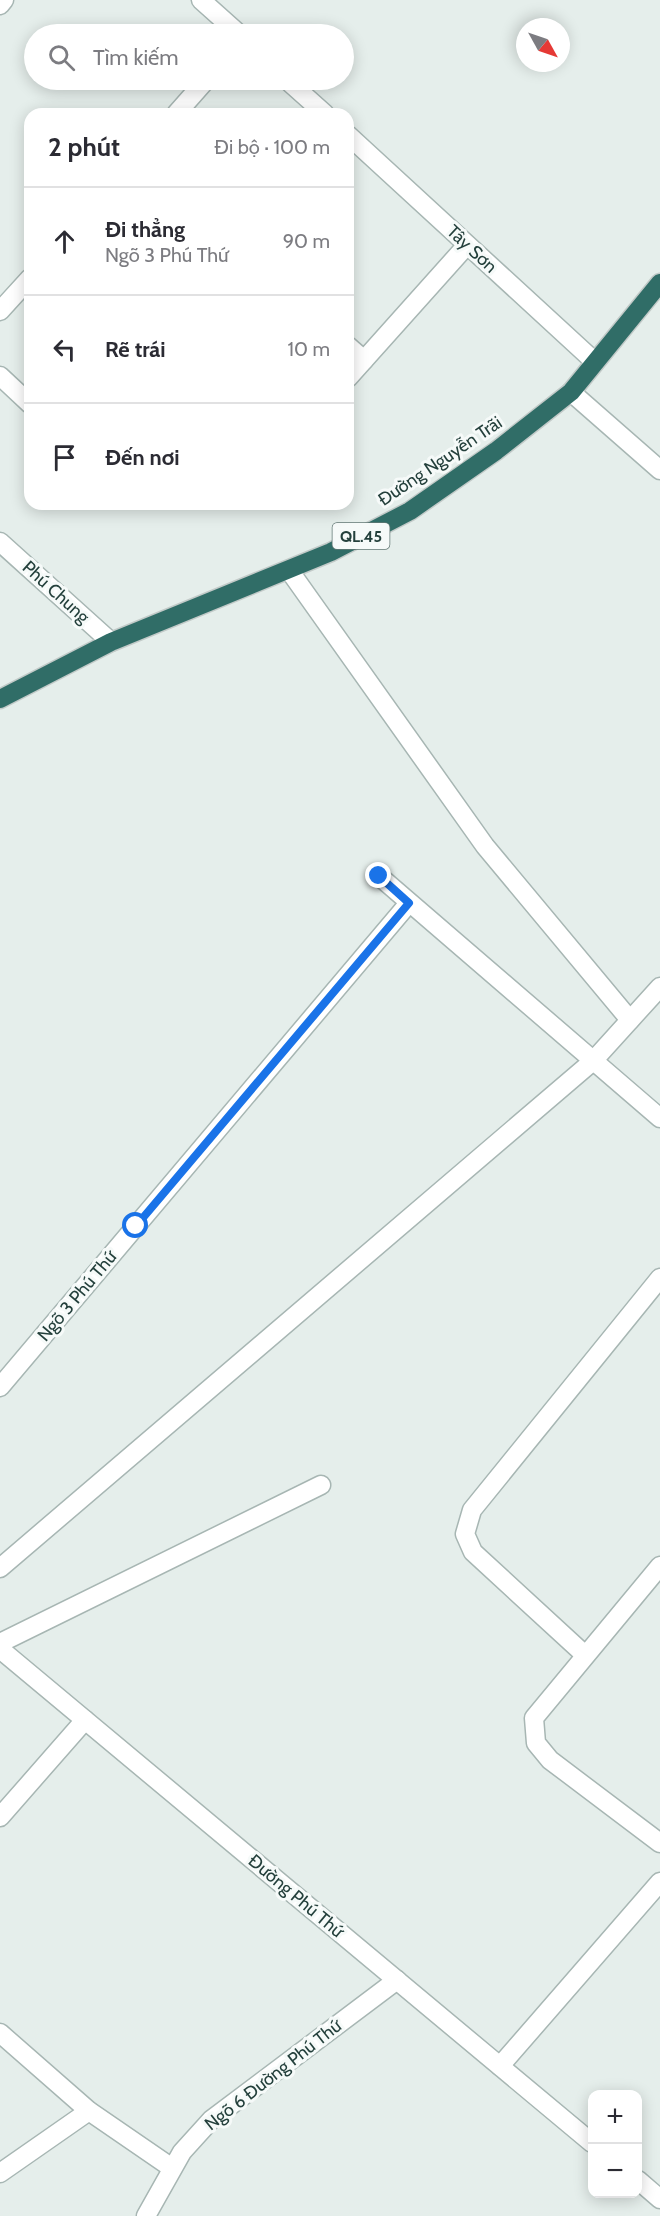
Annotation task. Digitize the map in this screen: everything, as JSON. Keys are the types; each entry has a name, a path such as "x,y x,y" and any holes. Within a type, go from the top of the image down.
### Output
{"highway":[{"name":"Đường Nguyễn Trãi","path":"0,699 111,642 331,552 410,511 496,451 571,392 660,282"}],"street":[{"path":"0,5 4,0"},
{"path":"201,0 227,24"},
{"path":"181,108 197,90"},
{"path":"298,90 318,108"},
{"name":"Tây Sơn","path":"354,140 595,362"},
{"path":"354,371 467,244"},
{"path":"0,311 24,285"},
{"path":"354,351 364,360"},
{"path":"0,376 24,398"},
{"path":"571,392 660,470"},
{"name":"Phú Chung","path":"0,542 111,642"},
{"path":"289,570 484,846 630,1020"},
{"path":"379,876 660,1118"},
{"name":"Ngõ 3 Phú Thứ","path":"0,1387 409,903"},
{"path":"0,1568 593,1061 660,987"},
{"path":"585,1655 473,1552 465,1534 472,1510 660,1278"},
{"path":"0,1643 321,1485"},
{"path":"660,1566 534,1718 536,1743 550,1760 660,1843"},
{"name":"Đường Phú Thứ","path":"0,1649 588,2140"},
{"path":"0,1817 85,1720"},
{"path":"500,2066 660,1882"},
{"name":"Ngõ 6 Đường Phú Thứ","path":"146,2216 182,2151 211,2120 397,1980"},
{"path":"0,2033 89,2111 172,2168"},
{"path":"0,2173 89,2111"},
{"path":"642,2183 660,2199"}],"route":[{"path":"136,1226 409,903 379,876"}]}
